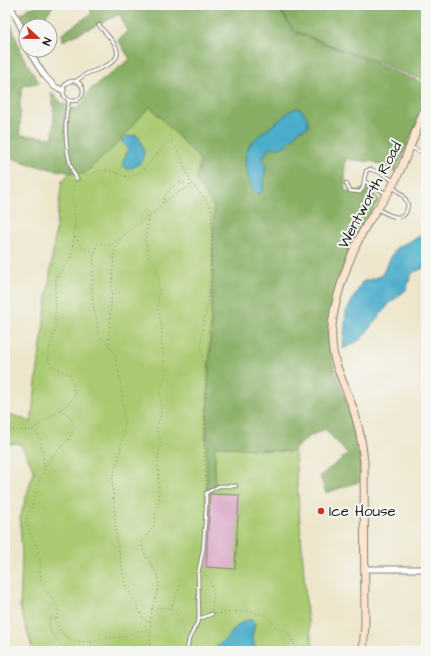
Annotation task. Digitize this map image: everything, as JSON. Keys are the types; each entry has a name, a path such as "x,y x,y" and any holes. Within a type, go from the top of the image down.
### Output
{"main road":[{"name":"Wentworth Road","path":"363,651 365,624 365,499 363,450 355,413 333,354 332,329 340,292 351,256 362,234 393,184 423,120 426,105"}],"street":[{"path":"10,5 18,21"},
{"path":"33,58 44,75 55,87 63,90"},
{"path":"364,570 426,569"}],"lane":[{"path":"76,82 86,74 96,71 113,62 116,58 116,46 99,26"},
{"path":"70,81 76,82 82,86 83,93 77,100 70,101 63,95 63,90 70,81"},
{"path":"70,101 65,127 71,166 77,179"},
{"path":"410,147 426,154"},
{"path":"346,183 350,191 360,192 363,188 366,171 370,169 381,173 407,200 407,211 404,216 400,217 386,214 377,209"},
{"path":"364,181 387,194"},
{"path":"187,651 192,633 199,619 198,574 203,550 206,492 219,486 236,486"},
{"path":"199,619 212,614"}],"path":[{"path":"5,431 32,430 71,402 75,393 70,374 51,366 48,358 55,331 56,277 70,258 74,236 75,217 72,194 73,184 77,179 101,170 108,170 127,176 132,176 150,162 166,144 171,141 181,157 192,184 212,209 210,287 201,344 206,384 204,437 206,492"},
{"path":"162,203 167,191 171,187 182,182 188,186"},
{"path":"151,624 142,617 135,600 126,588 117,542 112,480 120,452 125,420 119,372 114,352 98,334 97,320 93,307 92,290 94,253 97,244 108,246 123,236 162,203 192,184"},
{"path":"148,216 146,244 149,258 156,267 159,279 158,310 162,327 161,339 165,363 164,377 160,392 161,414 157,426 157,432 161,441 158,460 159,498 154,526 142,544 146,557 156,572 158,582 152,610 150,651"},
{"path":"74,236 82,247 94,253"},
{"path":"110,346 109,335 114,254 117,244 123,236"},
{"path":"60,409 70,416 72,421 72,433 70,438 54,454 45,468 40,478 32,506 25,522 38,549 41,581 46,591 57,605 59,629 68,638 79,642 90,642 106,638 123,637 138,631 151,630"},
{"path":"32,430 38,434 40,438 45,468"},
{"path":"199,567 213,586 214,592 212,614 249,611 265,615 276,627 288,632 298,651"},
{"path":"171,610 172,604 179,592 180,585"},
{"path":"152,610 163,608 178,614 188,645"},
{"path":"57,619 52,617 49,620 50,632 66,651"},
{"path":"90,642 97,651"},
{"path":"144,651 150,647"}],"green space":[{"path":"35,5 54,5 44,18 23,18 21,14 29,8 35,7"},
{"path":"88,5 277,5 294,32 278,5 426,5 426,81 296,32 426,84 423,106 410,140 395,172 374,162 345,159 345,192 369,189 379,200 361,231 344,269 332,307 329,326 329,342 334,367 352,416 359,441 361,481 326,493 320,476 348,454 325,429 310,436 291,452 215,446 215,487 207,492 206,435 214,207 196,180 200,160 150,106 116,145 84,174 44,168 5,155 5,12 18,44 18,58 24,58 39,83 23,85 20,100 20,135 53,138 54,111 51,92 63,104 76,109 84,102 90,90 130,59 118,40 127,31 120,14 63,41 62,34 92,13"},
{"path":"155,95 228,191 294,442 307,615 314,651 33,651 20,608 22,558 20,518 34,470 20,443 5,444 5,412 31,422 62,181 130,108"}],"water":[{"path":"297,108 303,111 307,117 308,127 299,130 288,144 279,148 269,148 263,158 266,167 263,190 258,195 250,184 245,157 247,150 256,138 289,112"},
{"path":"135,135 139,138 144,149 143,158 135,167 126,169 123,164 128,148 122,140 125,137"},
{"path":"426,229 426,267 412,273 406,290 389,304 360,340 343,349 346,312 362,282 381,276 396,248 420,236"},
{"path":"252,620 255,623 252,637 256,651 209,651 228,637 238,625"}],"building":[{"path":"210,494 239,495 235,569 206,567"}],"place":[{"name":"Ice House","path":"321,511"}]}
